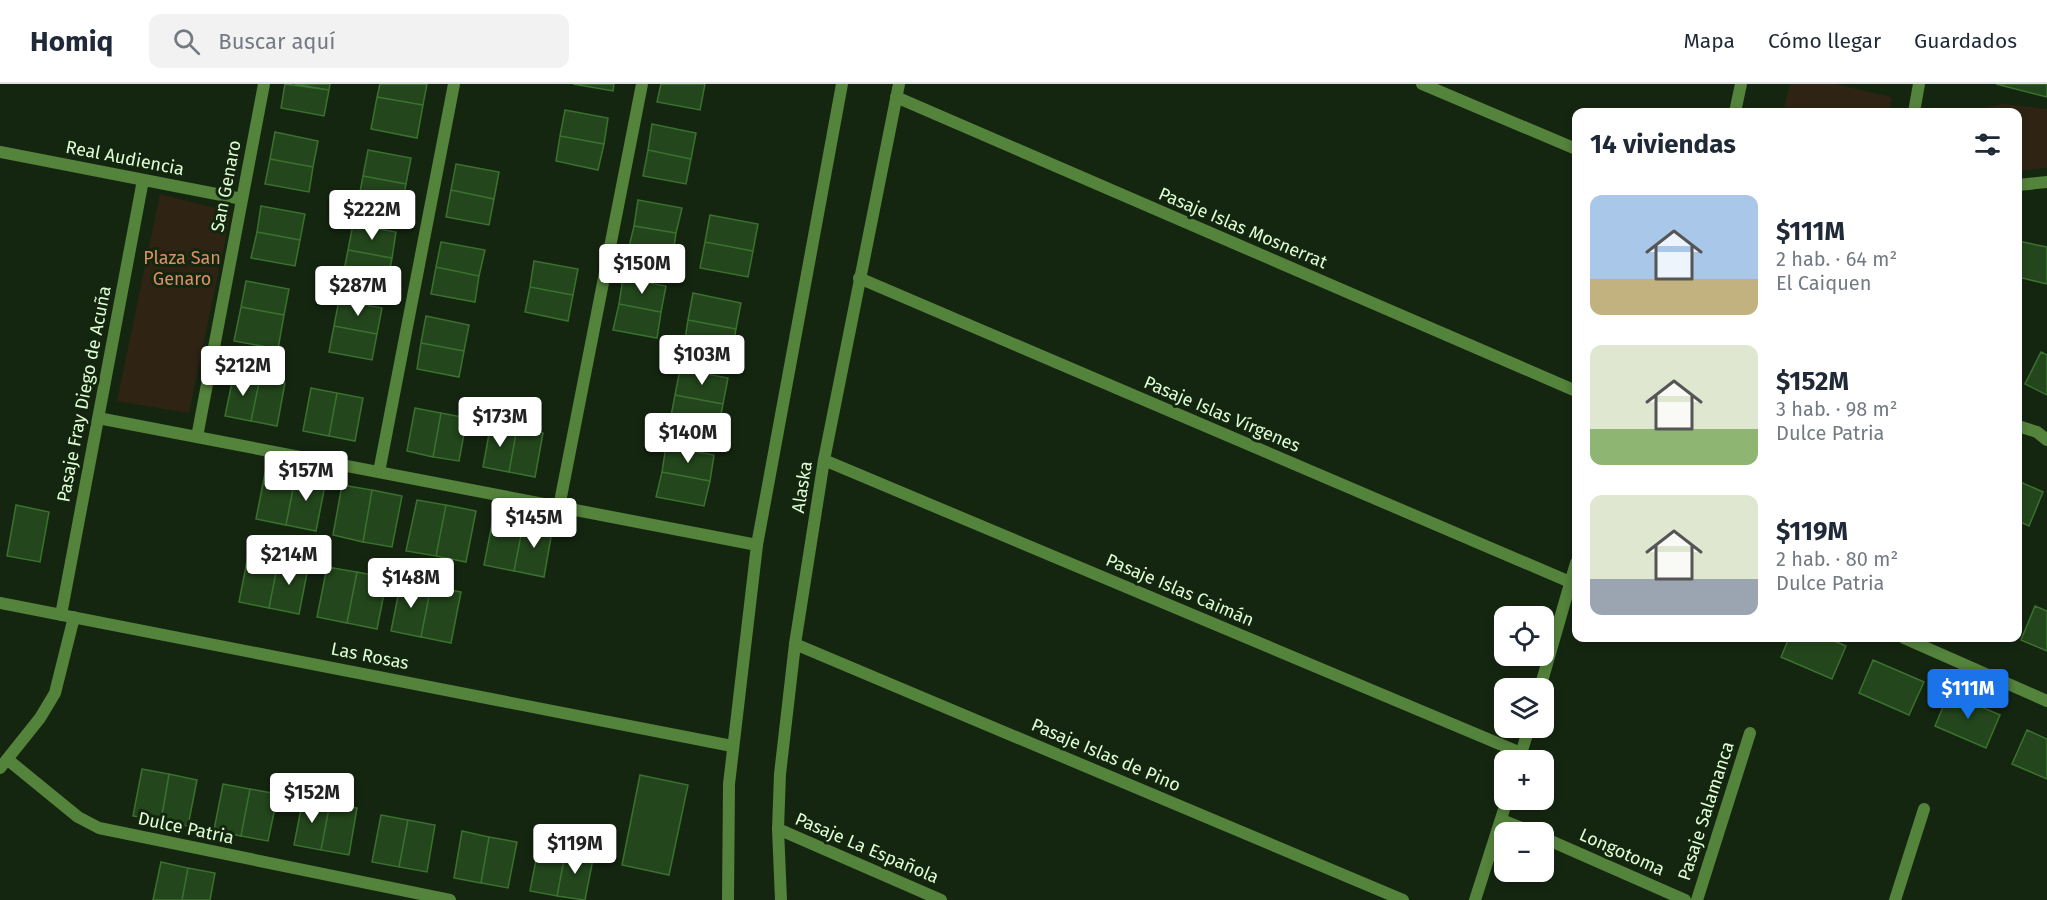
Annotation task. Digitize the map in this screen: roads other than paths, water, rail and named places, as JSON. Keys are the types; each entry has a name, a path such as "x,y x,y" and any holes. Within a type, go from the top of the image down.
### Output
{"street":[{"name":"San Genaro","path":"197,437 264,84"},
{"path":"379,472 454,84"},
{"path":"559,507 642,84"},
{"name":"Alaska","path":"728,900 729,784 732,746 757,545 842,84"},
{"name":"Alaska","path":"781,900 778,830 780,774 795,644 824,460 899,84"},
{"path":"1422,84 1572,147"},
{"path":"1736,108 1741,84"},
{"path":"1915,108 1919,84"},
{"name":"Pasaje Islas Mosnerrat","path":"896,97 1572,389"},
{"name":"Real Audiencia","path":"0,152 242,199"},
{"name":"Pasaje Fray Diego de Acuña","path":"60,615 143,180"},
{"path":"2022,185 2047,182"},
{"name":"Pasaje Islas Vírgenes","path":"859,278 1570,582"},
{"path":"98,418 757,545"},
{"path":"2022,427 2037,432 2047,440"},
{"name":"Pasaje Islas Caimán","path":"824,460 1504,750"},
{"path":"1543,678 1572,576"},
{"name":"Las Rosas","path":"0,603 732,746"},
{"path":"4,764 40,718 55,693 74,617"},
{"path":"1913,642 2047,701"},
{"name":"Pasaje Islas de Pino","path":"795,644 1403,900"},
{"name":"Pasaje Salamanca","path":"1697,900 1750,733"},
{"name":"Dulce Patria","path":"4,764 78,818 99,828 450,900"},
{"path":"1895,900 1924,809"},
{"path":"1475,900 1505,810"},
{"path":"1502,820 1507,822"},
{"name":"Pasaje La Española","path":"778,830 941,900"},
{"name":"Longotoma","path":"1554,842 1685,900"}],"park label":[{"name":"Plaza San Genaro","path":"182,268"}]}
